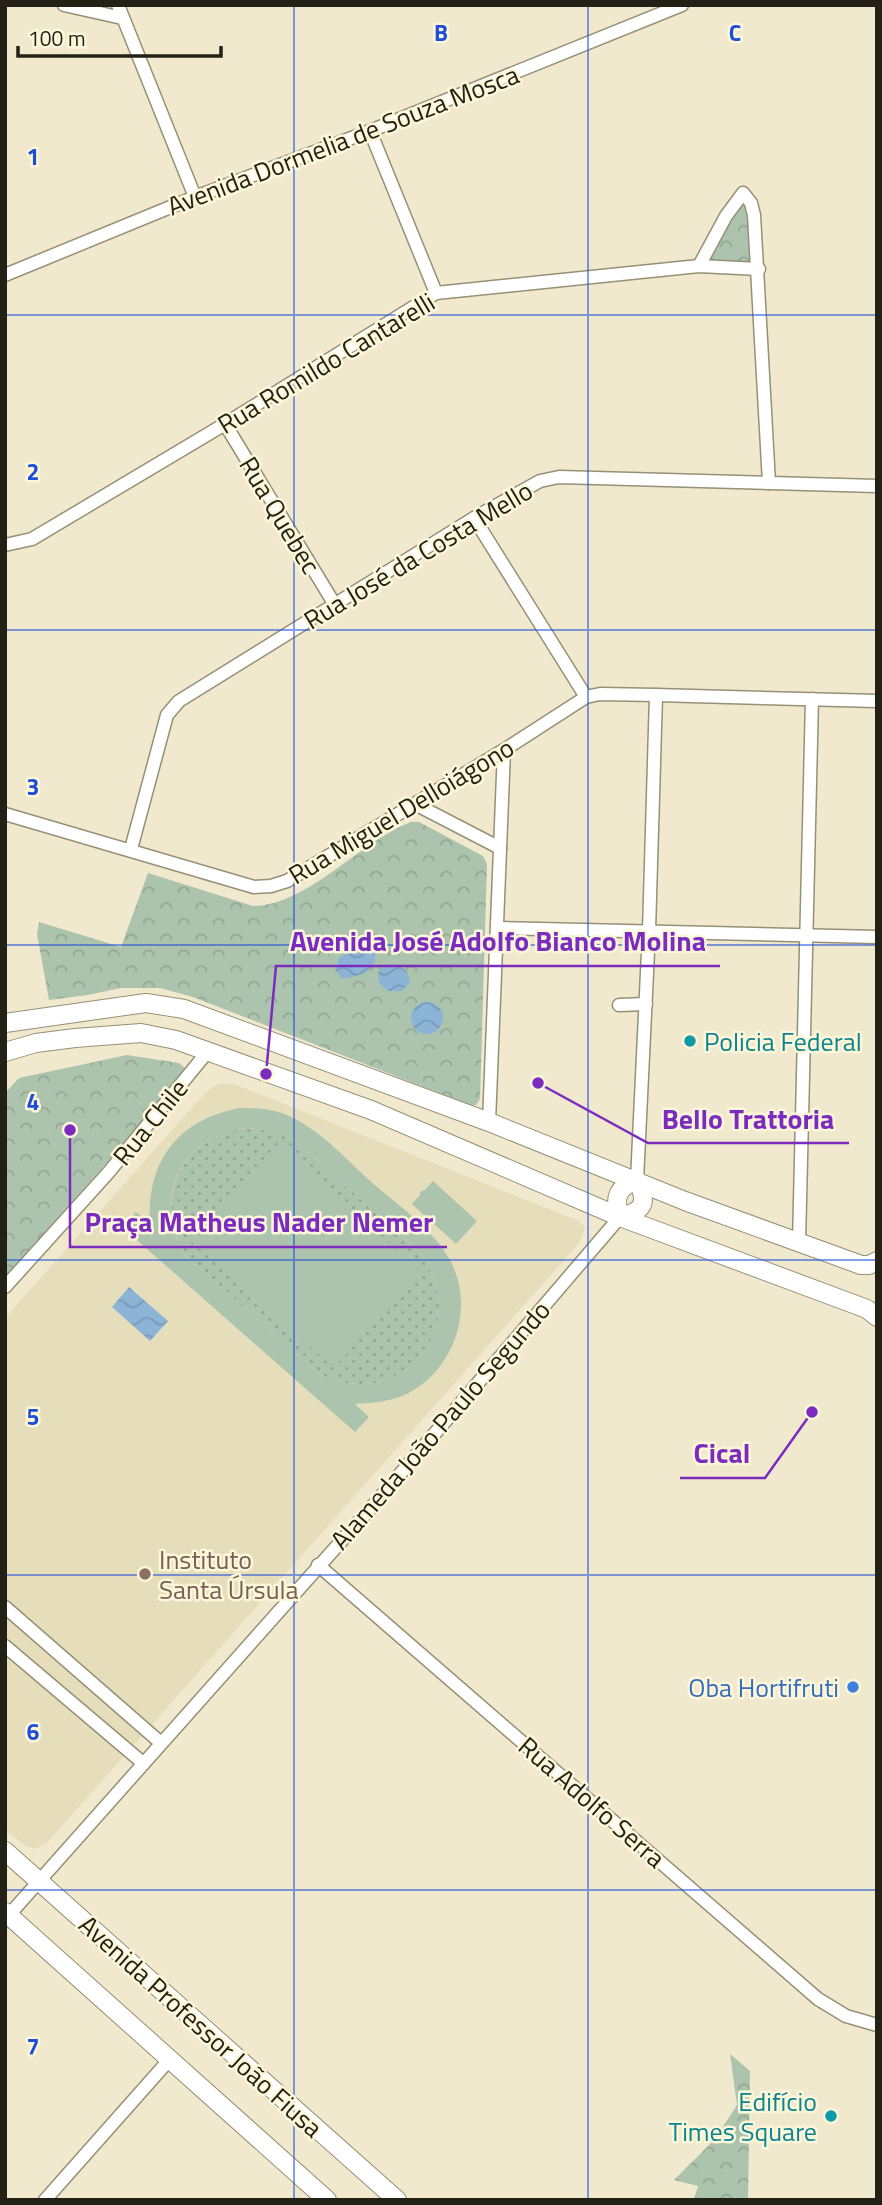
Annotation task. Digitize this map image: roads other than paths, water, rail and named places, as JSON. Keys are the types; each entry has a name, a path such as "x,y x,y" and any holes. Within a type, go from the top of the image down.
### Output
{"main road":[{"path":"5,1023 146,1003 184,1009 489,1122 637,1180 685,1202 861,1265 877,1261"},
{"path":"5,1052 36,1043 141,1033 209,1050 266,1074 371,1110 620,1216 867,1309 877,1317"},
{"path":"371,1110 381,1081"},
{"path":"620,1216 616,1205 617,1194 623,1185 637,1180"},
{"path":"620,1216 636,1213 643,1205 643,1193 637,1180"},
{"name":"Avenida Professor João Fiusa","path":"5,1851 397,2200"},
{"name":"Avenida Professor João Fiusa","path":"7,1914 327,2200"}],"street":[{"path":"64,5 120,12 195,197"},
{"name":"Avenida Dormelia de Souza Mosca","path":"5,275 682,5"},
{"path":"370,131 436,293"},
{"path":"699,266 726,216 743,193 751,203 754,215 759,269 769,483"},
{"name":"Rua Romildo Cantarelli","path":"5,545 32,539 225,424 436,293 699,266 759,269"},
{"name":"Rua Quebec","path":"225,424 335,605"},
{"name":"Rua José da Costa Mello","path":"131,849 167,715 179,701 474,518 540,481 559,477 877,486"},
{"path":"474,518 586,697 600,694 877,701"},
{"path":"637,1180 649,931 656,695"},
{"name":"Rua Miguel Delloiágono","path":"5,814 254,887 271,886 287,881 504,750 586,697"},
{"path":"799,1243 812,699"},
{"path":"489,1122 504,750"},
{"path":"415,804 500,848"},
{"path":"498,928 877,937"},
{"path":"619,1005 646,1004"},
{"name":"Rua Chile","path":"5,1287 108,1173 209,1050"},
{"name":"Alameda João Paulo Segundo","path":"7,1914 40,1881 377,1501 620,1216"},
{"name":"Rua Adolfo Serra","path":"318,1565 818,1999 846,2016 876,2024"},
{"path":"5,1607 161,1743"},
{"path":"5,1646 143,1763"},
{"path":"45,2200 170,2059"}],"water":[{"path":"353,949 375,951 374,964 366,972 342,979 336,970 339,958"},
{"path":"392,964 400,966 408,975 410,983 401,991 388,991 379,983 378,973 383,967"},
{"path":"427,1002 438,1007 443,1018 438,1029 427,1034 416,1029 411,1018 416,1007"},
{"path":"129,1287 168,1321 150,1341 112,1307"}],"place":[{"name":"Policia Federal","path":"690,1041"},
{"name":"Avenida José Adolfo Bianco Molina","path":"266,1074"},
{"name":"Bello Trattoria","path":"538,1083"},
{"name":"Praça Matheus Nader Nemer","path":"70,1130"},
{"name":"Cical","path":"812,1412"},
{"name":"Instituto Santa Úrsula","path":"145,1574"},
{"name":"Oba Hortifruti","path":"853,1687"},
{"name":"Edifício Times Square","path":"831,2116"}]}
